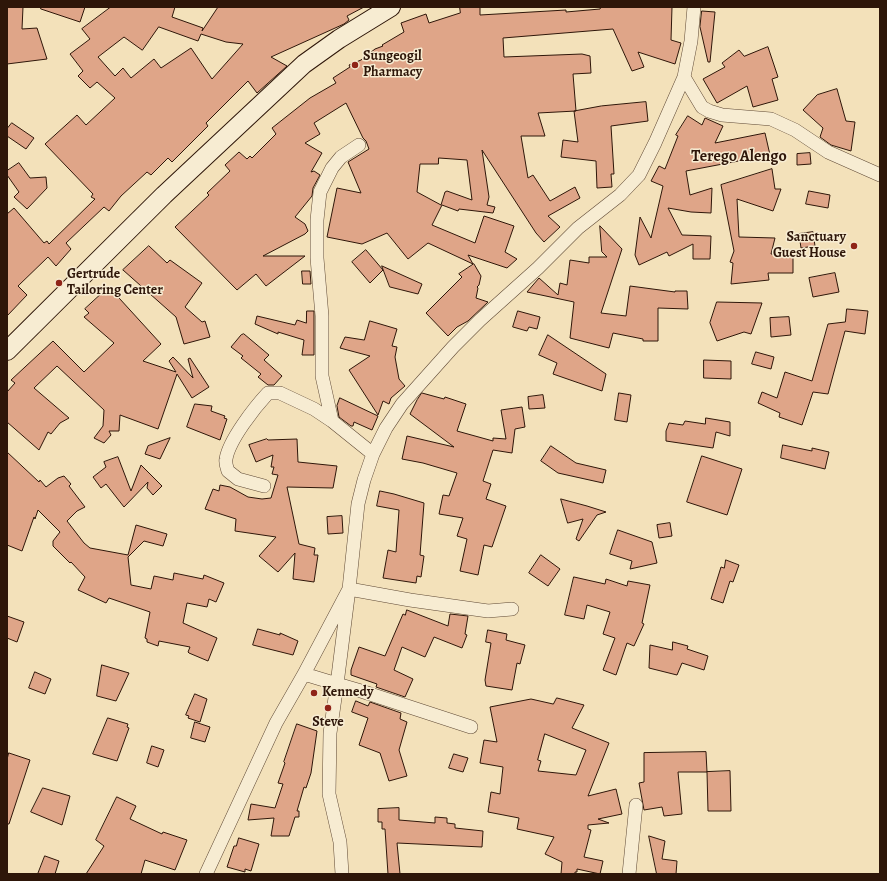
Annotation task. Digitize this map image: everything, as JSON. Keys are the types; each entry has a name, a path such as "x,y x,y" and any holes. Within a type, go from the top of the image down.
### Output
{"street":[{"path":"7,352 164,195 304,64 339,39 391,7"},
{"path":"342,874 340,842 329,794 330,733 350,589 358,504 373,454 386,428 402,404 453,347 480,320 538,268 578,228 620,195 639,175 684,77 691,41 694,7"},
{"path":"684,77 702,107 709,111 722,115 771,119 795,130 828,152 880,175"},
{"path":"332,421 322,376 322,316 317,258 317,220 320,192 332,168 341,157 360,145"},
{"path":"264,486 238,478 228,471 226,460 234,437 268,393 280,393 314,409 332,421 373,454"},
{"path":"350,589 410,600 488,611 512,609"},
{"path":"206,874 276,723 350,589"},
{"path":"304,674 471,727"},
{"path":"629,874 636,805"}],"building":[{"path":"7,7 23,7 22,29 37,28 47,59 7,64"},
{"path":"41,7 85,7 80,22 41,9"},
{"path":"111,7 175,7 172,17 203,28 202,31 218,7 364,7 347,16 349,20 344,24 271,57 287,66 257,93 248,81 206,123 208,126 172,162 168,158 151,175 147,172 121,196 109,211 104,207 66,243 71,249 56,266 48,257 18,286 27,295 7,316 7,214 14,208 44,243 47,241 49,244 95,199 91,197 93,194 45,144 77,115 86,125 115,98 97,82 90,88 78,76 83,71 70,54 90,39 82,29","holes":["159,27 198,41 201,34 226,42 243,44 212,79 191,48 161,68 154,59 131,78 123,68 115,76 98,57 124,37 142,50"]},
{"path":"460,7 480,7 480,15 566,10 566,12 600,9 601,7 672,7 671,40 681,43 675,64 638,52 644,67 632,71 613,29 503,38 504,57 582,54 590,56 591,73 573,74 576,111 538,113 545,136 521,136 528,178 533,175 550,201 575,187 580,198 548,216 560,227 544,242 536,233 482,150 489,197 487,205 495,207 493,213 459,209 458,211 442,205 432,225 475,243 484,216 514,226 505,252 517,259 507,268 468,255 473,264 428,243 408,259 387,233 362,244 327,237 337,188 361,193 348,162 369,149 346,103 314,123 320,134 305,143 322,153 311,172 314,171 320,175 313,188 312,196 295,217 305,224 308,231 263,256 305,256 266,286 256,274 237,290 175,227 209,195 207,193 230,171 225,165 239,152 247,159 250,156 252,158 276,134 272,128 310,98 336,83 333,78 350,67 349,65 361,60 375,49 383,46 382,45 404,32 401,23 426,14 429,23 460,13","holes":["439,158 467,160 472,200 447,191 445,192 441,205 417,192 420,164 438,164"]},
{"path":"702,11 715,12 710,62 708,62 700,27"},
{"path":"768,47 778,77 772,79 778,100 753,107 747,86 717,103 703,79 725,67 722,63 739,50 744,56"},
{"path":"837,89 846,121 855,122 851,151 831,145 820,137 823,128 803,110 817,95"},
{"path":"646,102 648,121 611,126 614,174 611,174 612,187 597,188 596,161 561,157 563,140 578,142 574,111 601,106"},
{"path":"688,116 702,125 705,118 723,126 715,143 765,133 770,155 686,171 690,195 712,188 711,213 691,212 668,208 682,235 711,236 710,259 693,259 693,244 669,256 667,252 639,265 635,255 640,217 651,238 663,186 651,181 659,166 665,169 678,136 676,135"},
{"path":"12,123 34,138 26,149 7,136 7,129"},
{"path":"810,153 811,164 797,165 797,154"},
{"path":"19,163 30,178 46,177 47,188 27,209 14,197 19,192 7,175 7,171"},
{"path":"772,169 775,189 781,189 773,211 737,199 739,237 775,238 771,254 793,254 793,273 768,273 769,280 731,284 733,263 730,262 734,251 721,185"},
{"path":"809,191 830,195 828,208 806,204"},
{"path":"600,226 622,249 601,313 626,316 630,286 675,292 687,291 688,309 658,308 658,341 643,341 643,339 613,333 609,348 570,338 574,302 527,292 539,278 558,295 560,283 567,285 570,260 589,263 589,257 607,257 602,252"},
{"path":"813,232 815,246 801,248 799,234"},
{"path":"149,246 167,263 170,260 202,283 185,307 202,322 205,321 210,337 184,344 176,317 123,270"},
{"path":"366,250 383,270 370,283 352,262"},
{"path":"474,264 481,276 477,287 476,298 488,302 468,321 457,327 448,336 426,313 462,277 459,274"},
{"path":"382,266 422,284 418,294 390,287"},
{"path":"302,271 310,271 311,284 303,284"},
{"path":"835,273 839,292 813,297 809,278"},
{"path":"109,287 161,344 143,361 176,372 169,361 173,357 193,378 188,359 190,358 209,387 192,398 177,374 158,429 120,415 119,431 109,431 111,435 104,443 94,438 103,426 104,410 57,366 34,388 69,418 60,423 51,434 48,432 39,450 7,422 7,392 15,383 11,380 53,341 84,372 114,343 84,317 89,313 85,309"},
{"path":"717,302 762,303 751,334 744,332 717,341 710,323"},
{"path":"847,309 868,311 865,334 845,331 828,394 813,392 802,425 779,417 780,413 758,403 762,392 777,398 785,372 812,381 828,324 845,322"},
{"path":"307,311 314,311 314,355 302,355 304,340 278,332 278,334 255,324 257,316 295,325 297,320 306,323"},
{"path":"518,311 540,317 537,329 529,327 527,331 513,327"},
{"path":"789,317 791,335 771,337 770,318"},
{"path":"370,321 397,329 392,346 397,347 395,357 399,379 405,386 391,398 389,404 383,401 378,415 349,370 370,356 340,348 345,337 364,340"},
{"path":"244,334 269,355 264,360 282,376 274,385 268,385 258,377 261,374 241,358 243,356 231,347 241,335"},
{"path":"548,335 606,374 602,391 553,374 557,363 539,355"},
{"path":"756,352 774,357 771,369 752,364"},
{"path":"704,360 731,361 731,379 704,378"},
{"path":"422,393 444,399 445,397 466,404 457,431 493,441 493,438 506,439 501,410 522,407 525,427 515,429 512,453 493,450 483,481 491,484 486,499 506,506 492,547 484,545 478,575 460,571 467,539 457,536 463,518 439,514 443,495 449,496 457,473 423,463 402,459 407,436 454,447 410,414"},
{"path":"619,393 631,395 627,422 615,420"},
{"path":"543,395 545,408 529,409 528,397"},
{"path":"340,398 378,416 372,430 354,422 353,426 351,426 339,417 337,406"},
{"path":"195,404 212,406 211,411 225,416 224,418 227,419 220,440 187,427"},
{"path":"706,418 730,422 730,436 716,432 713,448 666,441 666,431 669,423 683,425 685,421 705,424"},
{"path":"170,438 160,459 145,454 148,446"},
{"path":"267,439 297,439 298,462 337,466 333,488 287,487 299,544 315,548 314,555 318,555 314,582 293,579 295,553 278,572 259,556 276,537 235,531 236,519 205,509 213,489 219,491 220,485 230,487 248,497 262,499 271,498 278,475 272,474 274,467 271,467 273,455 256,462 249,445"},
{"path":"783,445 812,451 812,448 829,452 825,469 781,458"},
{"path":"551,446 576,463 606,470 603,483 558,473 541,461"},
{"path":"7,452 39,482 40,480 46,487 58,478 64,476 71,484 69,486 85,507 77,511 67,521 84,543 90,548 128,555 136,525 167,534 163,546 144,541 128,557 131,585 151,589 154,576 173,580 174,573 203,579 204,575 224,583 216,602 209,599 207,607 187,603 183,623 217,638 208,661 189,653 190,647 159,641 158,646 147,642 147,639 145,638 150,612 109,598 106,603 78,590 85,577 53,546 53,541 60,532 38,510 22,551 7,545"},
{"path":"702,456 742,469 727,515 687,502"},
{"path":"118,457 131,491 141,465 162,486 153,495 147,488 148,482 124,507 106,484 101,488 93,477 106,467 104,462"},
{"path":"380,491 424,503 420,555 424,556 421,577 417,576 416,583 383,578 388,550 396,552 399,510 377,506"},
{"path":"561,499 606,512 597,515 579,541 576,539 583,519 568,523"},
{"path":"342,516 343,533 328,534 327,517"},
{"path":"670,523 672,536 659,538 657,525"},
{"path":"618,530 652,542 657,563 630,569 632,561 610,554"},
{"path":"541,555 560,569 548,586 529,573"},
{"path":"726,560 739,565 733,582 730,581 723,603 711,599 721,567 724,568"},
{"path":"574,577 605,584 606,579 627,586 628,581 650,585 642,623 644,624 634,646 627,643 616,675 603,670 615,638 603,634 610,612 587,605 584,619 565,615"},
{"path":"407,610 448,626 450,614 468,616 465,634 467,635 462,648 434,637 425,657 402,647 394,670 413,679 405,697 376,687 377,684 351,675 351,670 359,647 385,656 403,614 405,615"},
{"path":"7,616 24,622 17,642 7,638"},
{"path":"258,629 280,635 280,633 298,641 293,655 253,645"},
{"path":"488,630 507,634 506,640 525,645 520,664 517,663 512,690 486,686 485,680 491,643 486,642"},
{"path":"673,642 688,646 687,649 708,656 704,670 682,663 677,675 649,668 650,645 672,650"},
{"path":"102,665 129,673 116,701 97,696"},
{"path":"35,672 51,679 45,694 29,688"},
{"path":"195,694 207,699 200,722 188,718 189,716 186,715"},
{"path":"557,698 584,705 572,728 609,743 588,796 616,789 622,814 598,819 609,823 588,825 588,829 591,830 584,857 603,861 600,874 577,869 575,874 561,874 562,862 545,854 554,837 517,829 519,818 488,812 491,792 500,794 503,767 480,763 484,740 497,742 490,707 531,699 553,704","holes":["545,734 586,750 576,775 538,771 541,761 538,760"]},
{"path":"356,701 368,706 370,702 401,713 400,719 407,722 399,750 407,776 389,781 380,753 359,745 368,718 352,712"},
{"path":"108,718 128,724 127,727 129,728 117,761 93,754"},
{"path":"195,722 210,727 205,742 191,738"},
{"path":"297,724 317,731 311,773 306,788 304,787 297,811 299,811 299,817 295,817 289,836 271,836 274,818 248,820 251,804 275,808 283,784 278,783"},
{"path":"152,746 164,750 158,767 147,763"},
{"path":"706,752 707,772 678,772 682,814 664,816 662,807 644,810 639,783 644,782 644,753"},
{"path":"9,753 30,760 9,824 7,824 7,760"},
{"path":"454,754 468,758 463,772 449,768"},
{"path":"730,771 731,811 708,811 707,772"},
{"path":"43,788 70,796 62,825 31,812"},
{"path":"117,797 136,806 130,819 162,834 163,832 187,840 175,870 145,860 141,874 86,874 104,846 96,840"},
{"path":"399,808 399,820 435,823 435,817 447,818 447,823 455,824 455,828 483,831 482,847 397,843 400,874 388,874 385,829 382,829 382,822 378,822 378,809"},
{"path":"649,836 665,841 662,859 677,861 676,874 657,874"},
{"path":"239,838 259,844 251,871 245,869 245,872 227,867 234,846 236,846"},
{"path":"45,856 59,861 55,874 38,874"}],"place":[{"name":"Sungeogil Pharmacy","path":"355,65"},
{"name":"Sanctuary Guest House","path":"854,246"},
{"name":"Gertrude Tailoring Center","path":"59,283"},
{"name":"Kennedy","path":"314,693"},
{"name":"Steve","path":"328,708"}],"district":[{"name":"Terego Alengo","path":"739,157"}]}
